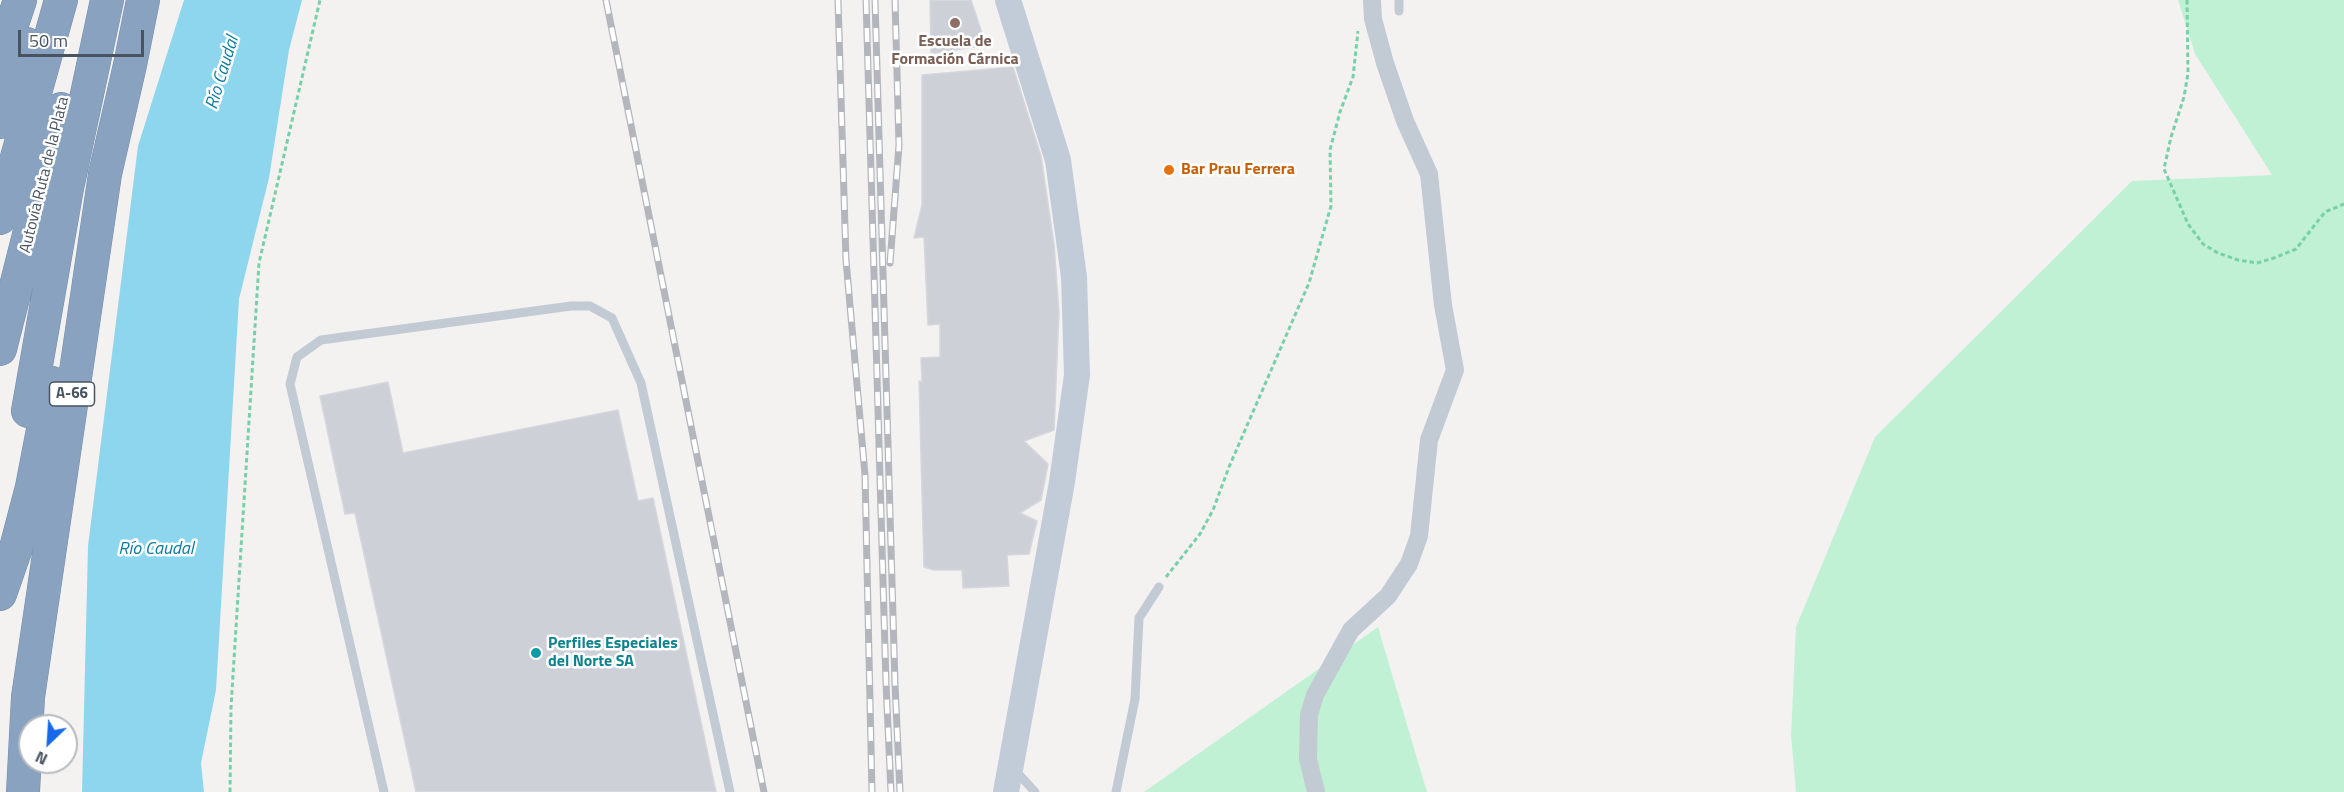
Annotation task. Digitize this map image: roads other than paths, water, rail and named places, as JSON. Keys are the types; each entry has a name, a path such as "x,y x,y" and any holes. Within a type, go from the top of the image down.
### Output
{"highway":[{"path":"0,10 4,0"},
{"path":"0,60 20,0"},
{"path":"0,123 42,0"},
{"name":"Autovía Ruta de la Plata","path":"0,218 61,0"},
{"name":"Autovía Ruta de la Plata","path":"0,349 88,0"},
{"path":"0,594 67,188 107,0"},
{"path":"7,551 32,487 87,194 121,62 133,0"},
{"name":"A-66","path":"23,792 28,697 105,174 143,0"}],"street":[{"path":"1006,792 1062,482 1077,375 1074,277 1058,160 1008,0"},
{"path":"1316,792 1308,759 1309,715 1315,695 1351,630 1388,596 1409,564 1419,536 1429,440 1455,370 1443,305 1429,174 1405,122 1385,63 1373,19 1372,0"}],"lane":[{"path":"1399,0 1399,11"},
{"path":"384,792 290,384 297,357 321,340 571,306 590,306 612,318 641,383 730,792"},
{"path":"1116,792 1135,699 1139,618 1159,587"},
{"path":"1011,765 1035,792"}],"water":[{"name":"Río Caudal","path":"184,0 302,0 289,50 269,178 239,299 216,690 201,763 204,792 82,792 88,546 138,146"}],"railway":[{"path":"606,0 764,792"},
{"path":"838,0 846,260 865,475 872,792"},
{"path":"866,0 891,792"},
{"path":"875,0 900,792"},
{"path":"890,263 899,145 895,0"}],"place":[{"name":"Escuela de Formación Cárnica","path":"955,23"},
{"name":"Bar Prau Ferrera","path":"1169,170"},
{"name":"Perfiles Especiales del Norte SA","path":"536,653"}]}
